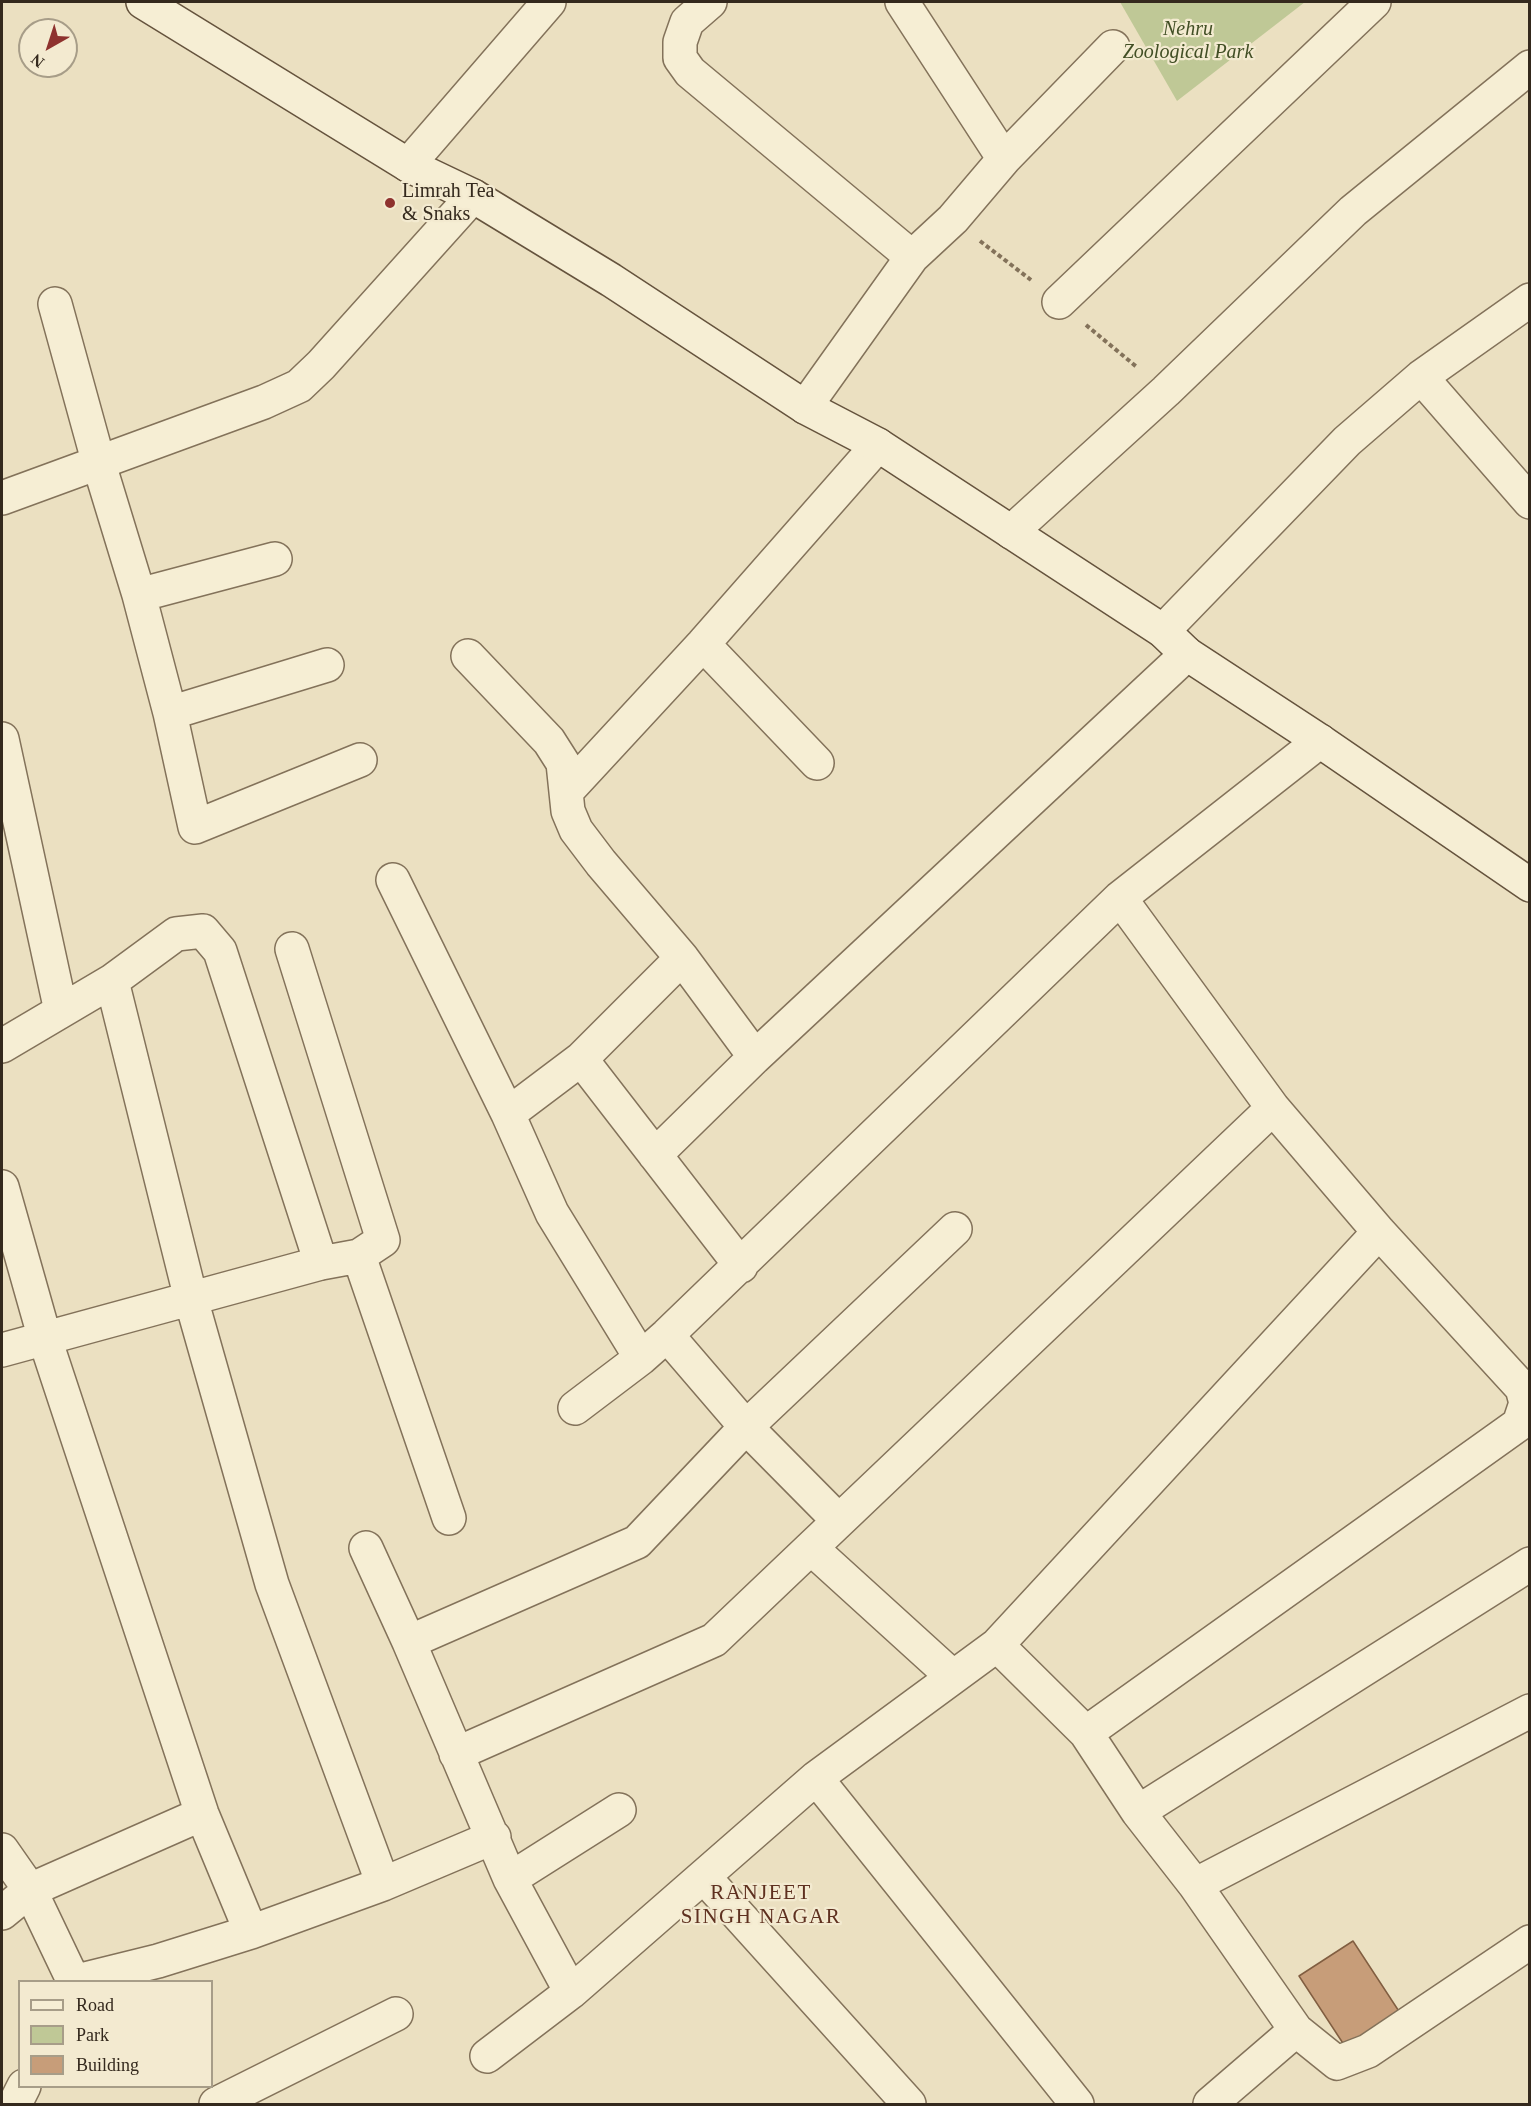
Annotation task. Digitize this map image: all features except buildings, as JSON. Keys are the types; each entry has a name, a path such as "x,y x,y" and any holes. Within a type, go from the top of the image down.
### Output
{"street":[{"path":"143,2 408,165 473,196 610,280 805,407 879,445 1163,631 1187,654 1320,741 1530,885"},
{"path":"408,165 549,2"},
{"path":"710,2 687,22 680,42 681,58 690,72 912,257"},
{"path":"902,2 1004,159"},
{"path":"1059,302 1374,2"},
{"path":"805,407 912,257 953,219 1004,159 1113,47"},
{"path":"1011,532 1166,391 1353,211 1530,67"},
{"path":"2,498 264,402 298,386 321,365 473,196"},
{"path":"1163,631 1347,441 1421,377 1530,300"},
{"path":"55,304 99,464 139,595 170,713 195,827 360,760"},
{"path":"1421,377 1530,502"},
{"path":"566,792 703,644 879,445"},
{"path":"139,595 275,559"},
{"path":"703,644 817,763"},
{"path":"655,1155 755,1058 1187,654"},
{"path":"468,656 549,741 563,764 568,811 576,830 682,958 755,1058"},
{"path":"170,713 327,665"},
{"path":"2,740 61,1011"},
{"path":"575,1408 641,1358 741,1266 1120,898 1320,741"},
{"path":"393,880 507,1114 552,1213 641,1358"},
{"path":"1086,1733 1519,1424 1527,1403 1522,1388 1379,1232 1273,1108 1120,898"},
{"path":"2,1046 112,981 176,934 203,931 220,951 321,1263"},
{"path":"2,1350 321,1263 359,1256 383,1240 292,949"},
{"path":"507,1114 581,1059 682,958"},
{"path":"112,981 191,1299 272,1584 383,1884"},
{"path":"581,1059 741,1266"},
{"path":"456,1754 714,1640 1273,1108"},
{"path":"2,1187 45,1339 202,1814 251,1932"},
{"path":"409,1642 637,1542 746,1427 955,1228"},
{"path":"488,2056 571,1992 816,1778 998,1644 1379,1232"},
{"path":"359,1256 449,1518"},
{"path":"667,1335 746,1427 839,1521"},
{"path":"366,1548 494,1837 510,1879 571,1992"},
{"path":"811,1548 953,1677"},
{"path":"1138,1812 1530,1564"},
{"path":"998,1644 1086,1733 1138,1812 1195,1885 1296,2030 1337,2063 1368,2051 1530,1942"},
{"path":"1195,1885 1530,1711"},
{"path":"816,1778 1077,2104"},
{"path":"510,1879 619,1810"},
{"path":"2,1913 30,1890 202,1814"},
{"path":"82,1980 162,1971 251,1932 383,1884 494,1837"},
{"path":"2,1850 30,1890 73,1980"},
{"path":"704,1877 909,2104"},
{"path":"214,2098 396,2014"},
{"path":"1210,2104 1296,2030"},
{"path":"15,2104 23,2088"}],"green space":[{"name":"Nehru Zoological Park","path":"1120,2 1305,2 1177,101"}],"place":[{"name":"Limrah Tea & Snaks","path":"390,203"}],"district":[{"name":"RANJEET SINGH NAGAR","path":"761,1905"}]}
